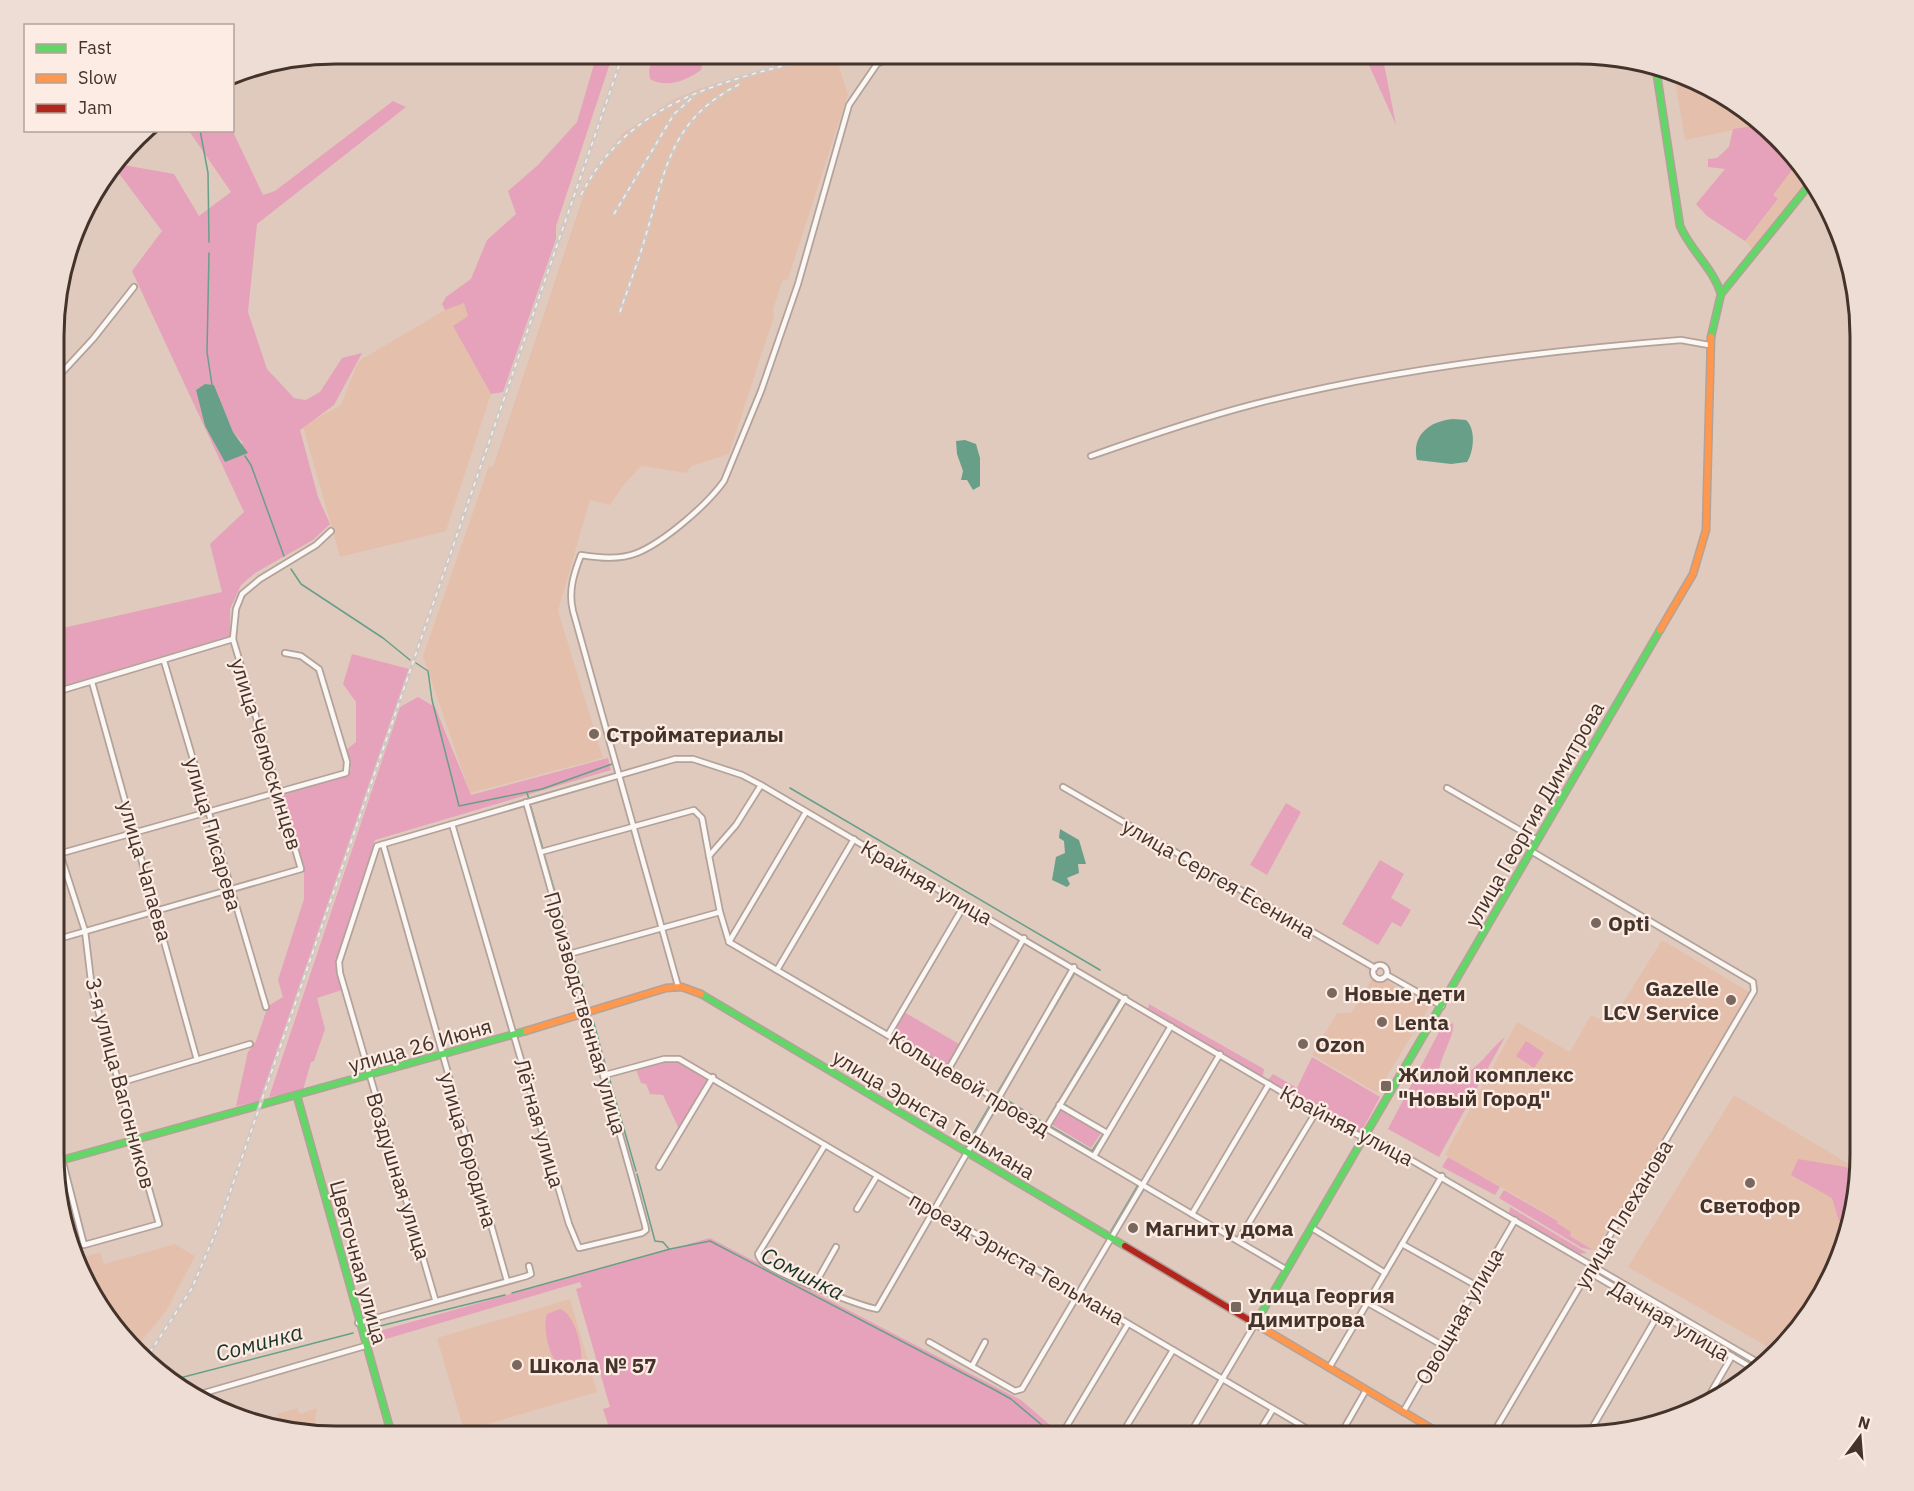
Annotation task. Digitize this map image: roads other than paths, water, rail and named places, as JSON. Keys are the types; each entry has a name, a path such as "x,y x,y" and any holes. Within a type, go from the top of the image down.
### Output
{"street":[{"path":"586,1013 678,986 569,598 581,555 617,558 638,553 666,534 715,493 724,481 761,391 798,284 849,105 878,64"},
{"path":"1657,77 1681,229 1690,248 1717,281 1721,294"},
{"name":"улица Георгия Димитрова","path":"1194,1426 1668,618 1700,558 1707,524 1709,345 1721,294 1806,189"},
{"path":"64,370 105,324 134,286"},
{"path":"1091,456 1183,424 1256,403 1328,388 1490,359 1682,340 1709,345"},
{"path":"64,690 233,639 236,609 242,594 260,579 316,546 332,531"},
{"name":"улица Челюскинцев","path":"230,890 301,869 280,791 233,639"},
{"path":"64,852 346,773 347,762 319,669 301,657 285,654"},
{"name":"улица Писарева","path":"164,661 266,1007"},
{"name":"улица Чапаева","path":"92,681 197,1060"},
{"name":"Крайняя улица","path":"377,846 686,758 742,775 1074,967 1316,1112 1358,1135 1371,1136 1442,1176"},
{"path":"709,856 736,825 760,785"},
{"name":"улица Сергея Есенина","path":"1063,787 1375,968 1384,966 1387,975 1442,1006"},
{"path":"1447,788 1537,840"},
{"name":"Производственная улица","path":"526,802 605,1075 645,1225"},
{"path":"541,852 690,811 699,813 702,818 720,912 729,942"},
{"path":"729,942 806,812"},
{"name":"Лётная улица","path":"452,824 569,1224 579,1248 642,1233 646,1230 645,1225"},
{"path":"777,970 854,839"},
{"name":"улица Бородина","path":"383,844 507,1281"},
{"name":"Воздушная улица","path":"377,846 339,962 369,1077 435,1299"},
{"name":"улица Плеханова","path":"1498,1426 1754,991 1753,982 1531,851"},
{"name":"3-я улица Вагонников","path":"64,873 85,931 92,989 159,1224 84,1245 65,1167"},
{"path":"64,937 230,890"},
{"path":"888,1035 964,904"},
{"path":"569,954 720,912"},
{"path":"948,1070 1024,938"},
{"name":"Кольцевой проезд","path":"729,942 1287,1270"},
{"path":"825,1144 758,1254 763,1263 865,1307 877,1309 1074,967"},
{"name":"улица Сергея Есенина","path":"1375,968 1373,974 1377,979 1387,975"},
{"name":"улица Эрнста Тельмана","path":"678,986 697,992 1427,1426"},
{"path":"1046,1128 1125,998"},
{"name":"улица 26 Июня","path":"64,1160 262,1103 369,1077 586,1013"},
{"path":"1094,1156 1171,1026"},
{"path":"119,1083 250,1044"},
{"path":"929,1342 1015,1391 1022,1389 1220,1054"},
{"name":"проезд Эрнста Тельмана","path":"605,1075 672,1057 713,1077 1302,1426"},
{"path":"659,1167 713,1077"},
{"path":"1192,1214 1269,1084"},
{"name":"Цветочная улица","path":"297,1096 358,1323 389,1426"},
{"path":"1059,1105 1107,1133"},
{"path":"1238,1241 1316,1112"},
{"path":"857,1209 877,1176"},
{"path":"1329,1368 1442,1176"},
{"name":"Дачная улица","path":"1442,1176 1755,1361"},
{"name":"Овощная улица","path":"1403,1412 1515,1220"},
{"path":"1312,1228 1385,1273"},
{"path":"1402,1244 1477,1286"},
{"path":"814,1286 836,1247"},
{"path":"358,1323 435,1299 531,1274 529,1266"},
{"name":"Дачная улица","path":"1589,1272 1748,1366"},
{"path":"1368,1303 1442,1345"},
{"path":"1593,1426 1663,1306"},
{"path":"1067,1426 1128,1324"},
{"path":"972,1366 986,1342"},
{"path":"205,1392 365,1346"},
{"path":"1127,1426 1173,1350"},
{"path":"1712,1390 1736,1350"},
{"path":"1345,1426 1366,1390"},
{"path":"1263,1426 1273,1409"}],"waterway":[{"path":"200,132 208,173 209,242"},
{"path":"209,253 207,352 212,385"},
{"path":"245,456 251,465 284,556"},
{"path":"291,569 301,584 383,638 410,660"},
{"path":"416,663 428,671 432,700 459,806 542,789 612,764"},
{"path":"790,788 1100,970"},
{"path":"527,793 529,799"},
{"path":"531,807 543,849"},
{"path":"544,854 572,951"},
{"path":"573,955 588,1004"},
{"path":"1046,1124 1002,1097 1074,974"},
{"path":"996,1095 1061,985"},
{"path":"1046,1122 1120,999"},
{"path":"1106,1130 1064,1104 1125,1003"},
{"path":"593,1020 607,1071"},
{"path":"609,1077 636,1171"},
{"path":"965,1148 993,1100"},
{"path":"970,1151 1000,1103"},
{"path":"1048,1125 1092,1151 1104,1133"},
{"path":"637,1174 655,1241 663,1242 669,1249"},
{"path":"1111,1231 1138,1185"},
{"path":"1121,1227 1144,1189"},
{"name":"Соминка","path":"512,1293 670,1249 710,1241 1011,1399 1043,1426"},
{"name":"Соминка","path":"368,1329 505,1295"},
{"name":"Соминка","path":"181,1378 353,1333"}],"railway":[{"path":"150,1352 192,1288 218,1227 620,64"},
{"path":"581,195 602,162 627,135 655,114 720,84 791,64"},
{"path":"620,312 674,148 699,113 717,98 740,84"},
{"path":"614,214 674,114 693,97"}],"place":[{"name":"Стройматериалы","path":"594,734"},
{"name":"Opti","path":"1596,923"},
{"name":"Новые дети","path":"1332,993"},
{"name":"Gazelle LCV Service","path":"1731,1000"},
{"name":"Lenta","path":"1382,1022"},
{"name":"Ozon","path":"1303,1044"},
{"name":"Жилой комплекс \"Новый Город\"","path":"1386,1086"},
{"name":"Светофор","path":"1750,1183"},
{"name":"Магнит у дома","path":"1133,1228"},
{"name":"Улица Георгия Димитрова","path":"1236,1307"},
{"name":"Школа № 57","path":"517,1365"}]}
